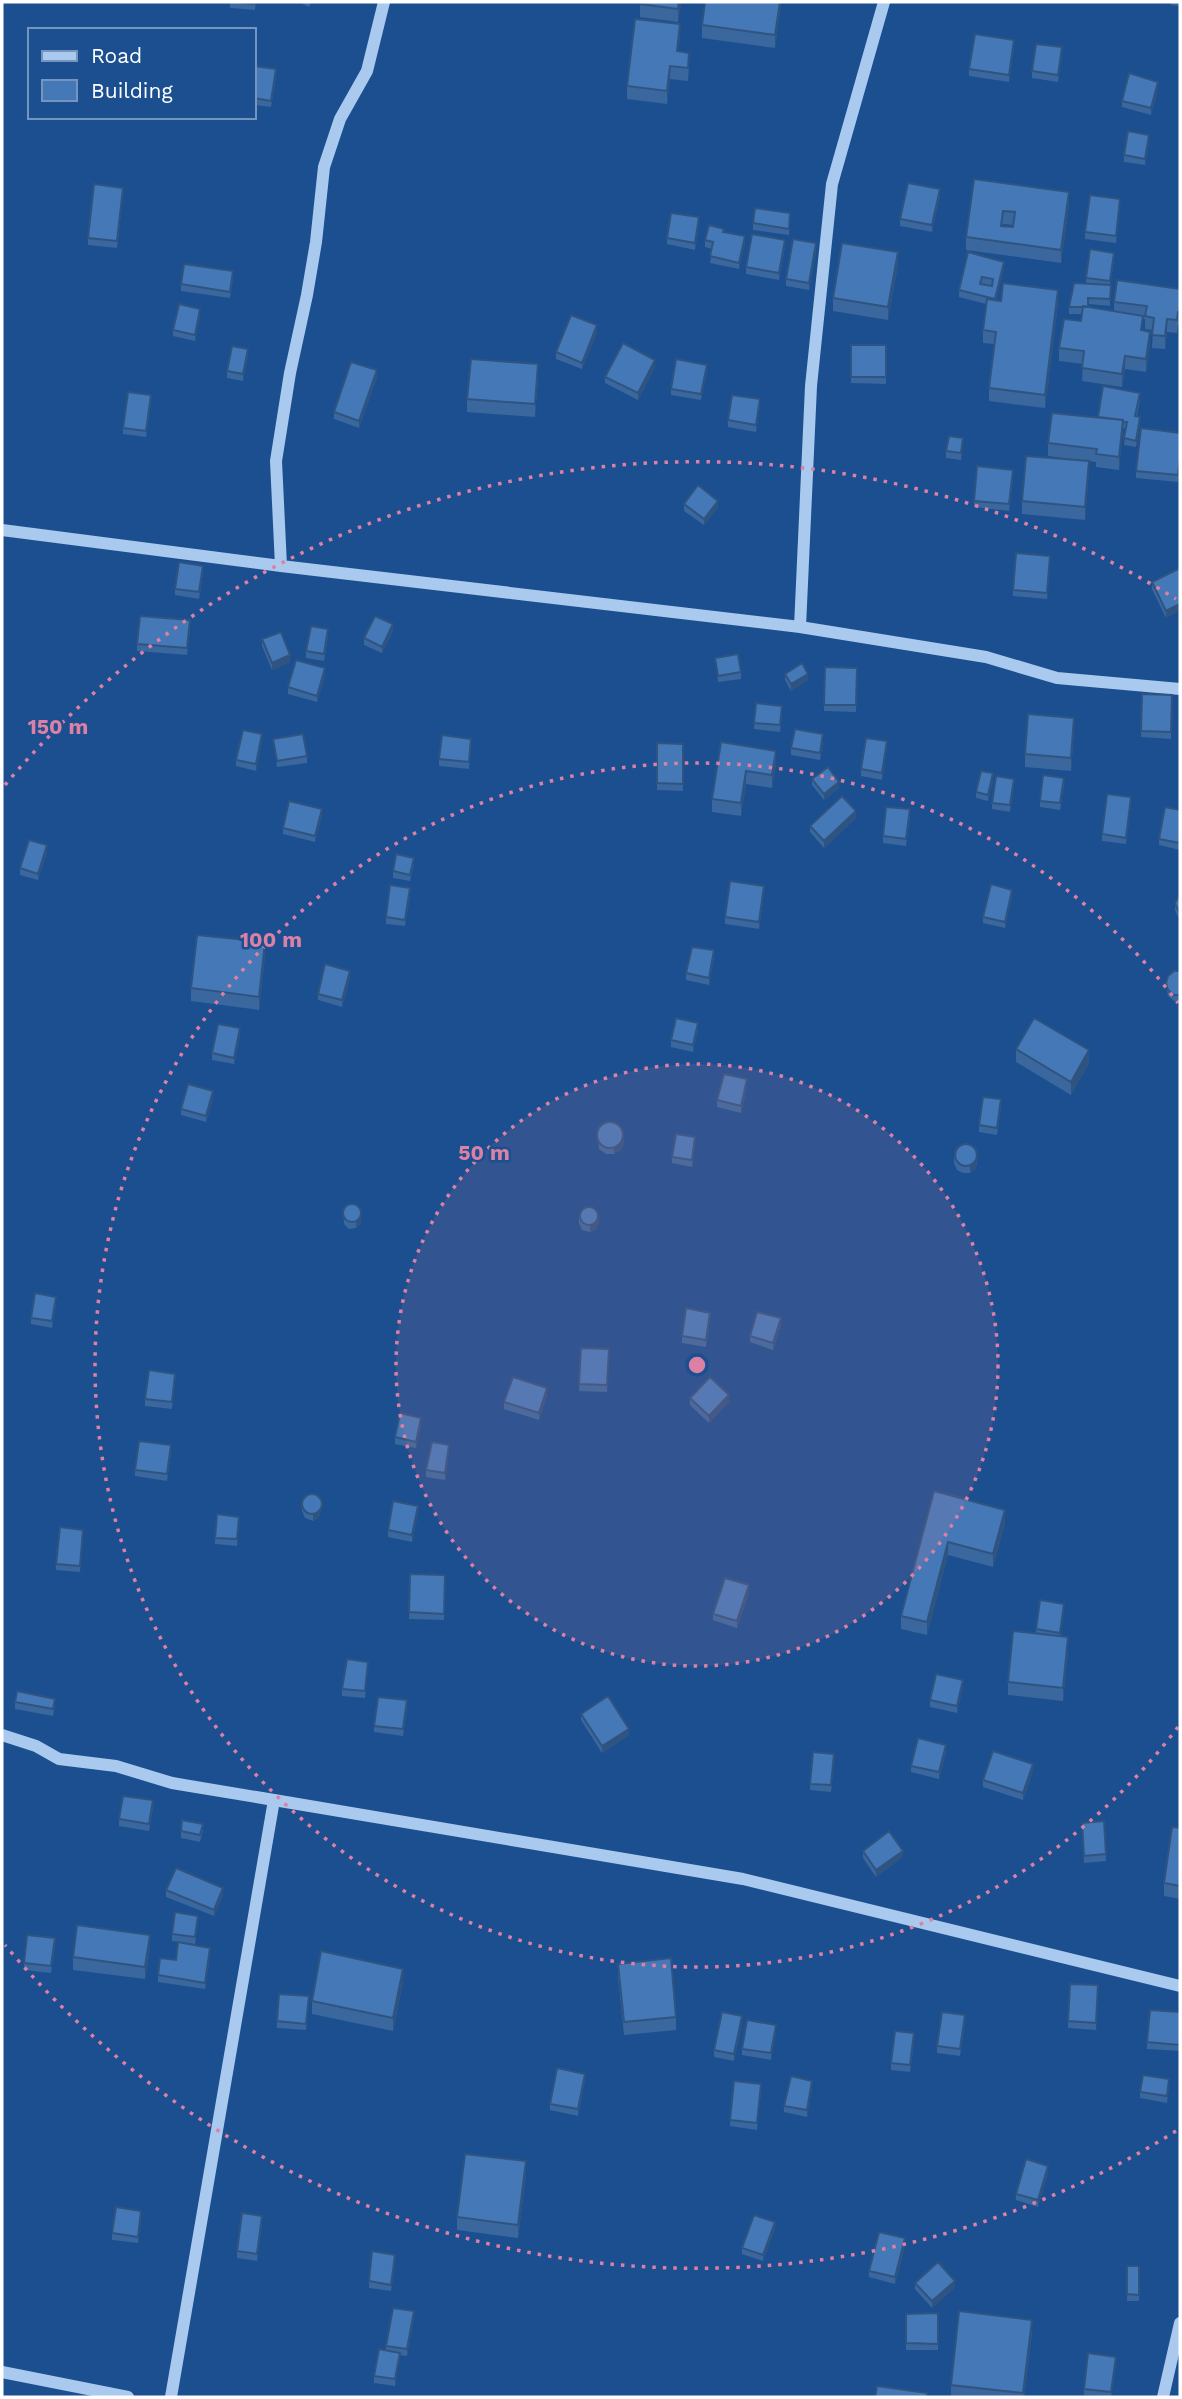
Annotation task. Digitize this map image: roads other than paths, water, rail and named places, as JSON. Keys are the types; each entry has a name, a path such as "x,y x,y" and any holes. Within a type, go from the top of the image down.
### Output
{"street":[{"path":"281,566 276,461 316,242 324,167 340,119 367,71 384,2"},
{"path":"800,627 811,386 832,184 884,2"},
{"path":"2,530 800,627 986,657 1056,678 1180,689"},
{"path":"2,1735 36,1746 59,1759 116,1766 172,1783 743,1879 1180,1986"},
{"path":"172,2397 274,1800"},
{"path":"1163,2397 1180,2323"},
{"path":"2,2372 128,2397"}]}
